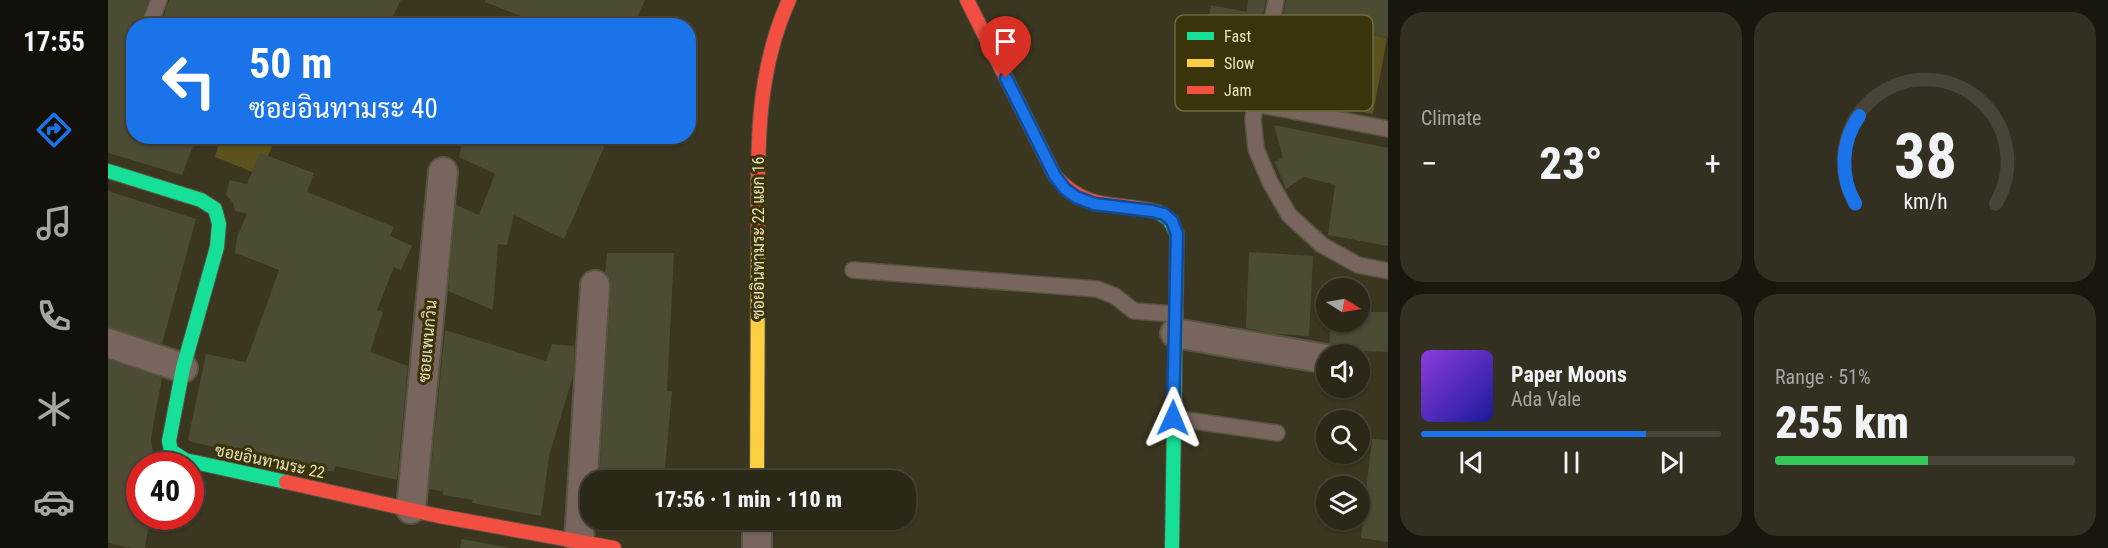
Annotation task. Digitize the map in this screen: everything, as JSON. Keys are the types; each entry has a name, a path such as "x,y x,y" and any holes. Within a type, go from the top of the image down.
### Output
{"street":[{"name":"ซอยอินทามระ 22 แยก 16","path":"757,470 759,123 762,84 768,53 789,0"},
{"path":"967,0 1055,176 1065,189 1076,197 1094,204 1164,214 1172,221 1177,234 1172,548"},
{"name":"ซอยอินทามระ 22","path":"108,171 201,200 214,209 219,224 217,247 183,368 170,441 171,451 177,456 185,460 411,509 614,548"},
{"name":"ซอยเพนกวิน","path":"411,509 443,172"},
{"path":"579,541 595,285"},
{"path":"1175,324 1316,357"},
{"path":"108,342 183,368"},
{"path":"757,530 757,548"}],"lane":[{"path":"152,18 159,0"},
{"path":"1273,15 1276,0"},
{"path":"1255,111 1253,119 1256,149 1289,215 1322,245 1358,265 1388,271"},
{"path":"1298,111 1388,126"},
{"path":"854,270 1097,290 1115,296 1134,311 1175,324"},
{"path":"1173,418 1277,433"}],"shaded area":[{"path":"1373,35 1387,38 1373,114 1357,111 1373,111"},
{"path":"219,144 273,144 260,175 215,157"}],"building":[{"path":"108,0 149,0 143,18 126,18 126,144 194,144 182,175 108,153"},
{"path":"169,0 401,0 392,18 163,18"},
{"path":"485,0 645,0 637,18 526,18 485,2"},
{"path":"1248,0 1266,0 1263,15 1247,12"},
{"path":"1286,0 1388,0 1388,38 1373,35 1373,15 1283,15"},
{"path":"1211,5 1258,14 1258,15 1209,15"},
{"path":"1274,125 1388,148 1388,246 1328,235 1335,185 1304,177 1286,189 1275,162 1283,157"},
{"path":"462,144 606,144 564,239 514,215 507,245 498,244 493,310 448,291 456,205 479,215 495,174 459,157"},
{"path":"260,153 314,173 307,192 394,227 390,236 412,246 401,270 394,267 377,310 383,312 370,352 408,366 397,480 335,466 334,472 295,463 295,465 188,440 206,354 246,362 279,270 235,253 237,237 247,214 235,211 233,203 226,194 230,180 247,184"},
{"path":"108,191 196,219 162,344 108,327"},
{"path":"1249,252 1313,256 1309,336 1275,334 1246,328"},
{"path":"607,253 674,253 667,391 672,391 665,470 600,470 611,286 610,278 605,273"},
{"path":"1370,312 1388,312 1388,352 1370,351 1370,344 1329,343 1330,332 1370,332"},
{"path":"445,330 546,361 552,344 575,346 573,376 549,456 541,516 472,503 473,500 443,495 443,491 429,489"},
{"path":"108,360 162,378 151,438 153,452 126,452 126,530 148,530 145,548 108,543"},
{"path":"1372,439 1388,440 1388,542 1361,538 1362,530 1370,530 1370,476 1368,476"},
{"path":"462,539 510,548 460,548"}],"traffic: fast":[{"path":"108,171 201,200 215,209 219,224 217,247 183,368 169,441 171,451 185,460 286,482"},
{"path":"1158,212 1169,219 1177,234 1172,548"}],"traffic: slow":[{"path":"757,470 758,247"}],"traffic: jam":[{"path":"758,247 758,153 763,91 777,30 789,0"},
{"path":"967,0 1055,176 1067,188 1091,201 1158,212"},
{"path":"286,482 439,516 614,548"}],"route":[{"path":"1006,78 1055,176 1065,189 1076,197 1094,204 1152,211 1164,214 1172,221 1177,234 1173,418"}]}
